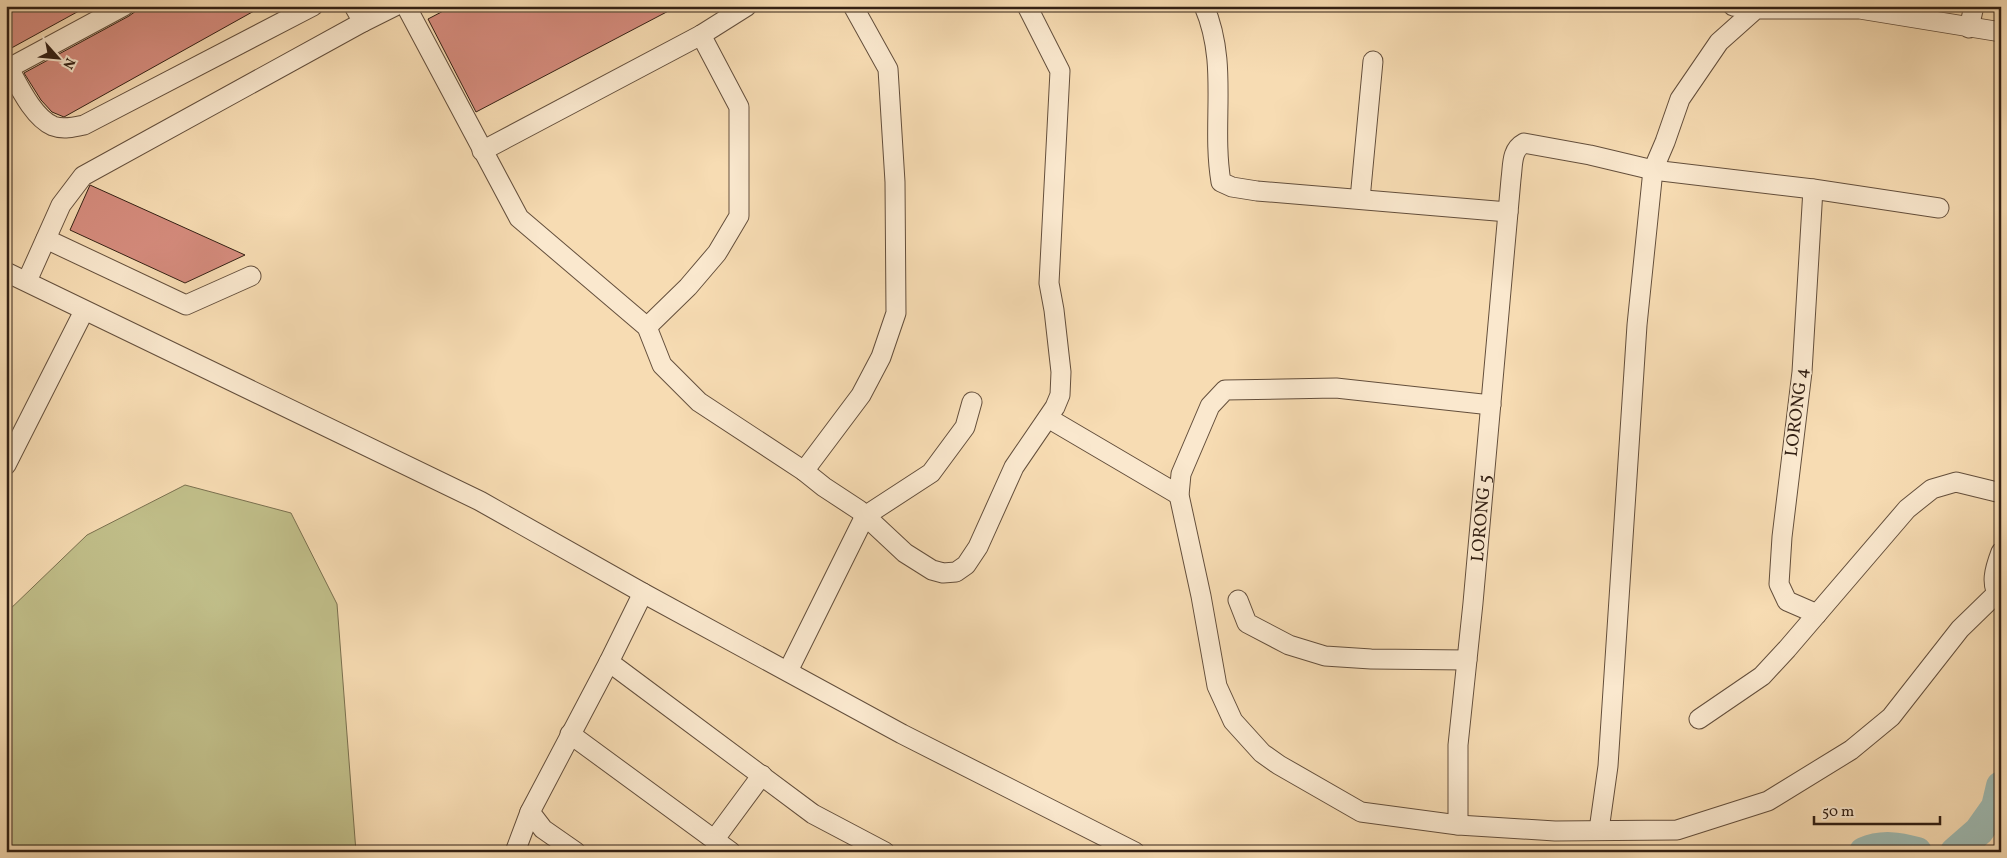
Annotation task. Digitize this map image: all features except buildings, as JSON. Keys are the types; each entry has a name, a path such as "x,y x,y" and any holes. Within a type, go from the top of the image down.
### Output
{"street":[{"path":"124,6 8,66 20,89 40,117 54,127 67,128 84,125 306,8"},
{"path":"27,281 61,205 83,176 359,14 395,6"},
{"path":"406,6 519,218 647,327 662,365 699,402 804,470 865,516 905,553 932,570 943,573 956,572 966,565 978,547 1014,466 1056,407 1060,395 1061,372 1049,283 1060,71 1027,6"},
{"path":"482,151 701,35 747,6"},
{"path":"804,470 861,395 881,357 896,313 895,182 888,69 853,6"},
{"path":"1204,6 1211,22 1218,62 1217,156 1221,182 1232,187 1257,191 1508,212"},
{"path":"1733,6 1756,10 1860,9 2001,32"},
{"path":"1969,28 1974,6"},
{"path":"1599,830 1608,766 1637,325 1653,170 1666,142 1680,99 1719,42 1756,10"},
{"path":"647,327 688,287 717,252 739,216 739,107 701,35"},
{"path":"1360,199 1373,61"},
{"name":"LORONG 5","path":"1458,825 1458,745 1515,151 1518,146 1524,143 1590,155 1653,170"},
{"path":"1653,170 1813,189 1939,208"},
{"name":"LORONG 4","path":"1813,189 1802,372 1782,537 1779,584 1787,601 1817,614"},
{"path":"46,239 186,305 250,276"},
{"path":"6,272 480,501 643,593 902,734 1135,852"},
{"path":"6,465 13,437 84,311"},
{"path":"1491,406 1336,388 1225,390 1210,406 1182,474 1178,496 1217,686 1233,721 1267,757 1361,812 1458,825 1555,831 1677,830 1768,801 1850,750 1891,717 1960,628 1998,597 1993,572 2001,552"},
{"path":"788,671 865,516 931,473 965,427 972,402"},
{"path":"1048,418 1178,496"},
{"path":"1699,719 1762,676 1907,509 1932,488 1956,482 2001,493"},
{"path":"515,852 530,812 643,593"},
{"path":"1238,600 1247,623 1289,646 1325,656 1372,659 1467,660"},
{"path":"609,662 813,814 885,852"},
{"path":"570,734 731,852"},
{"path":"714,840 762,775"},
{"path":"530,812 543,829 576,852"}],"shaded area":[{"path":"185,485 291,513 337,604 356,852 6,852 6,613 87,535"}],"waterway":[{"path":"1955,852 1979,831 1996,807 2001,786"},
{"path":"1864,852 1871,849 1890,847 1917,852"}]}
